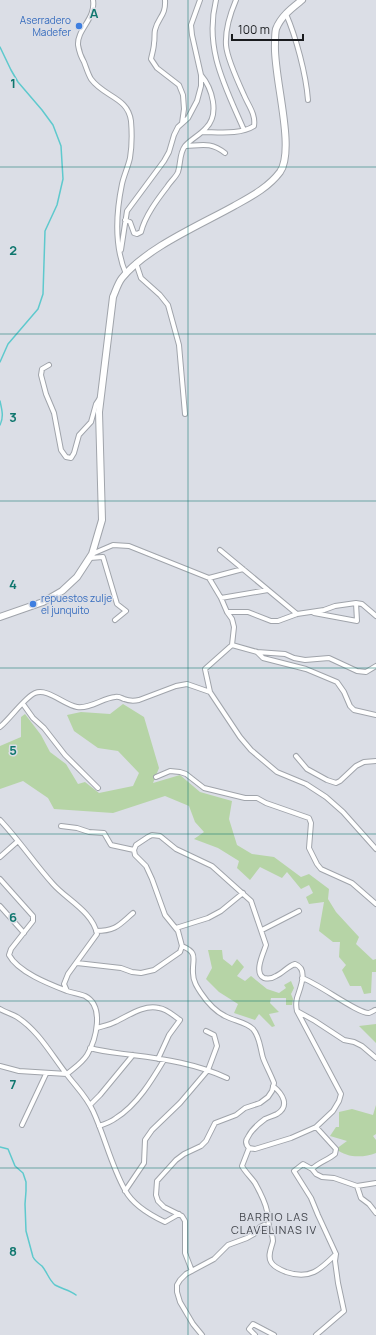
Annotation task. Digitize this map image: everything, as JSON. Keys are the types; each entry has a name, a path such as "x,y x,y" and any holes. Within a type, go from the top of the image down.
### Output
{"main road":[{"path":"0,617 43,602 62,591 77,577 91,556 102,520 99,412 113,297 121,279 136,263 167,242 247,199 267,186 280,171 285,154 285,133 274,53 276,30 286,13 302,0"}],"street":[{"path":"93,0 94,6 92,15 78,44 80,53 91,79 109,96 119,100 126,107 131,120 130,158 122,183 118,204 117,234 122,265 126,274"},
{"path":"165,0 163,15 156,24 154,32 154,43 151,59 157,68 179,85 183,95 184,109 182,124"},
{"path":"120,254 127,211 164,161 178,127 188,118 197,101 201,86 201,74 191,25 200,0"},
{"path":"216,0 212,27 216,57 227,90 244,130"},
{"path":"202,132 244,130 254,126 254,115 241,88 226,45 230,15 236,0"},
{"path":"286,13 307,85 308,100"},
{"path":"125,220 130,222 134,233 137,234 141,232 143,224 156,203 178,173 181,154 185,146 207,127 213,115 213,106 211,91 201,74"},
{"path":"185,146 211,145 216,146 225,152"},
{"path":"136,263 141,278 160,295 168,305 179,346 185,414"},
{"path":"49,365 42,369 41,375 46,394 54,413 61,450 66,457 71,458 74,453 79,435 91,422 96,404 101,396"},
{"path":"91,556 113,545 129,546 209,578 243,569"},
{"path":"220,550 297,614"},
{"path":"91,556 103,557 117,604 126,611 115,620"},
{"path":"209,578 232,619 234,627 232,645 205,670 210,692 240,737 259,758 277,772 306,784 326,797 343,812 376,849"},
{"path":"221,598 268,590"},
{"path":"227,612 248,612 271,621 278,621 297,614 324,610 335,606 356,602 362,604 376,616"},
{"path":"312,612 356,621 356,602"},
{"path":"232,645 257,652 285,654 294,658 305,660 329,658 358,671 366,672 376,666"},
{"path":"257,652 263,658 306,669 332,679 341,687 350,706 354,710 376,716"},
{"path":"0,727 34,693 40,692 45,692 57,699 79,708 116,696 133,701 139,700 176,686 187,684 210,692"},
{"path":"23,704 65,755 98,788"},
{"path":"296,756 307,769 327,780 336,783 356,766 364,762 376,761"},
{"path":"156,777 170,771 180,772 186,774 204,788 245,798 257,798 309,818 311,828 309,848 317,864 321,869 352,883 376,904"},
{"path":"0,820 53,884 88,917 96,931 97,934 64,980 67,991"},
{"path":"61,826 77,828 89,832 104,833 111,845 134,850"},
{"path":"77,963 121,968 132,972 141,973 154,970 180,952 182,946 176,928 165,915 146,866 135,855 134,850 136,845 152,835 160,836 176,849 212,866 251,901 266,945 260,960 259,968 261,976 265,978 276,976 290,965 295,964 302,969 302,986 297,999 297,1011 341,1094 333,1111 316,1127 291,1138 255,1149 249,1148 246,1145 246,1140 253,1129 281,1111 284,1107 285,1103 282,1096 273,1086"},
{"path":"0,857 18,841"},
{"path":"0,879 33,916 33,921 11,949 9,955 21,968 47,983 86,997 92,1003 97,1017 97,1028 87,1055 67,1074 46,1074 19,1071 0,1066"},
{"path":"176,928 208,918 221,911 243,893"},
{"path":"0,906 24,934"},
{"path":"262,930 299,911"},
{"path":"96,931 114,929 133,913"},
{"path":"182,946 192,951 194,954 194,982 208,1003 215,1010 226,1017 243,1023 253,1029 258,1037 263,1059 274,1083 268,1097 260,1103 246,1108 236,1115 215,1123 206,1141 201,1146 184,1154 157,1181 156,1194 158,1201 164,1207 179,1214 185,1221 185,1253 192,1271"},
{"path":"302,978 321,986 361,1011 369,1013 375,1010"},
{"path":"97,1028 114,1023 135,1012 149,1008 158,1007 167,1011 180,1020 169,1035 158,1059"},
{"path":"0,1010 16,1016 27,1024 48,1047 67,1074 86,1096 125,1191 137,1204 165,1222 179,1214"},
{"path":"297,1011 344,1040 354,1042 362,1046 376,1058"},
{"path":"125,1191 144,1163 145,1140 152,1130 176,1107 208,1070 217,1046 214,1035 206,1031"},
{"path":"90,1048 105,1052 185,1063 227,1078"},
{"path":"90,1105 133,1055"},
{"path":"99,1126 116,1119 126,1111 146,1088 164,1060"},
{"path":"22,1125 46,1074"},
{"path":"312,1168 317,1164 330,1159 335,1154 336,1149 316,1127"},
{"path":"249,1148 242,1166 264,1199 268,1211 269,1226 273,1239 269,1254 270,1261 274,1266 297,1275 316,1272 323,1268 336,1254"},
{"path":"316,1335 344,1311 337,1276 335,1261 336,1254 311,1198 294,1171 303,1164 312,1168 316,1174 322,1177 334,1178 357,1186 376,1183"},
{"path":"357,1186 361,1198 369,1204 376,1213"},
{"path":"202,1335 186,1314 177,1292 177,1285 180,1280 186,1274 214,1259 228,1245 247,1238 264,1225 269,1226"},
{"path":"255,1335 249,1329 253,1324 274,1335"}],"green space":[{"path":"123,704 144,717 159,768 153,783 180,775 200,792 232,801 229,819 237,845 252,854 274,857 301,877 309,874 329,889 328,899 336,912 359,937 356,944 373,960 376,959 376,972 372,972 371,993 364,994 361,986 350,986 342,970 346,965 339,957 340,942 333,942 319,931 324,902 309,904 306,897 313,893 309,885 301,889 287,872 282,878 260,867 250,880 237,868 239,861 218,848 194,839 204,832 195,822 189,806 165,796 113,813 54,809 48,798 23,781 0,789 0,746 21,737 21,717 25,714 41,735 50,752 66,764 78,784 85,782 99,793 133,786 139,773 118,751 98,748 74,731 67,715 81,712 110,714"},
{"path":"208,950 222,950 223,959 232,966 237,959 244,967 237,976 245,981 251,976 267,989 279,993 286,988 284,985 291,981 294,988 291,994 293,999 292,1005 286,1005 286,998 271,998 270,1003 279,1012 269,1014 275,1026 272,1027 259,1014 255,1020 234,1013 238,1004 219,992 206,979 212,968"},
{"path":"376,1024 376,1043 359,1026"},
{"path":"376,1105 376,1134 373,1136 376,1140 376,1153 366,1156 350,1156 336,1149 347,1141 330,1136 336,1127 339,1127 339,1112 352,1109 373,1115"}],"waterway":[{"path":"0,47 18,82 53,125 61,146 63,179 57,205 45,231 43,294 38,309 8,344 0,362"},
{"path":"0,401 2,410 0,425"},
{"path":"0,1147 8,1149 15,1166 23,1173 26,1182 26,1231 33,1257 42,1266 55,1285 76,1295"}],"place":[{"name":"Aserradero Madefer","path":"79,26"},
{"name":"repuestos zulje el junquito","path":"33,604"}],"district":[{"name":"BARRIO LAS CLAVELINAS IV","path":"274,1223"}]}
